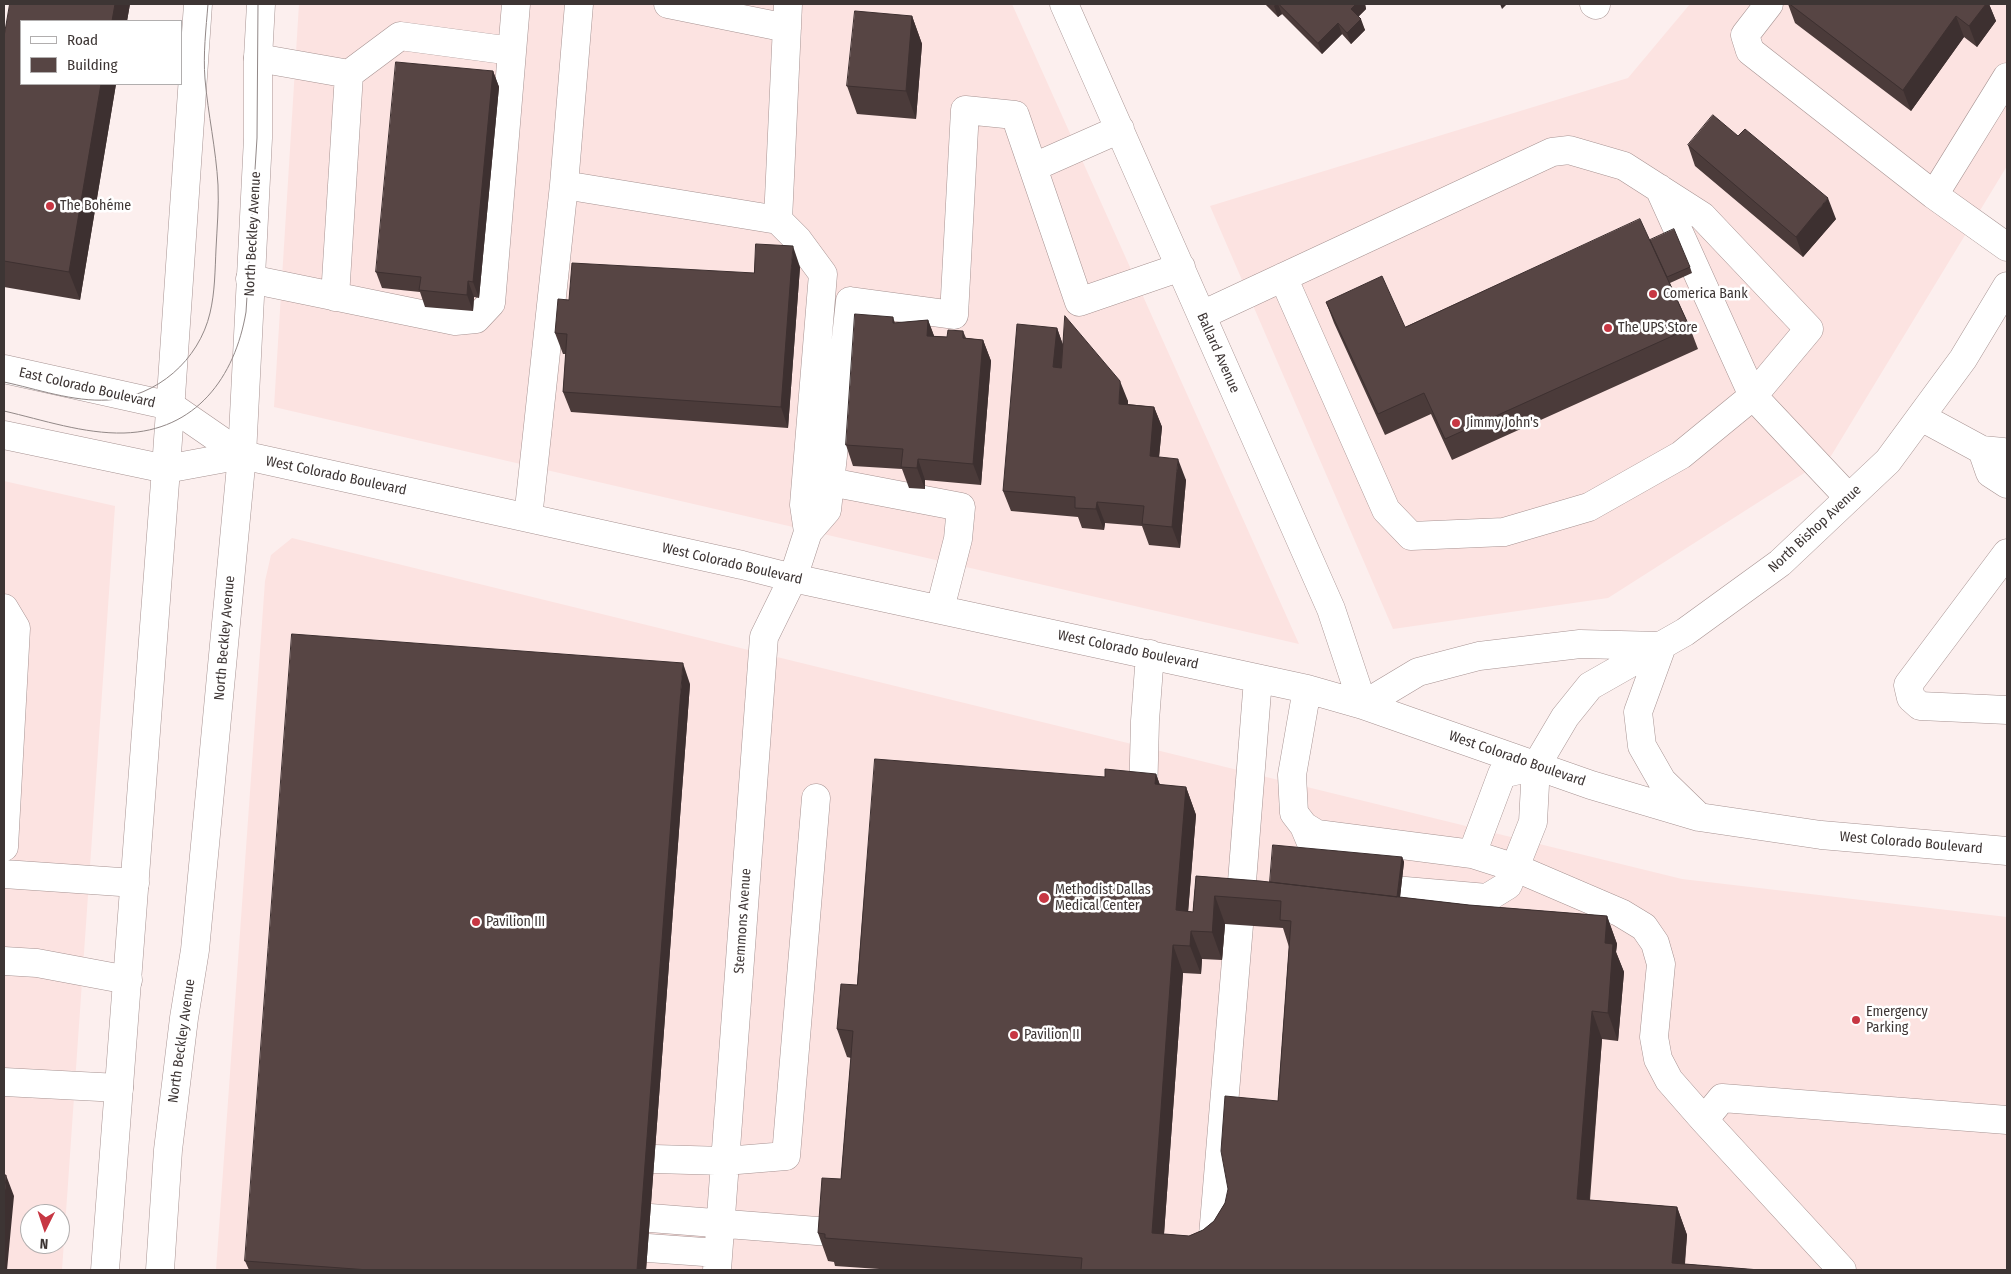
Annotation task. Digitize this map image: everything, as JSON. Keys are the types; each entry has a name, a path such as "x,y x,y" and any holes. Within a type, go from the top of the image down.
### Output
{"street":[{"path":"106,1270 171,406 198,4"},
{"name":"North Beckley Avenue","path":"160,1270 168,1150 184,1018 195,950 242,455 258,138 258,58 261,4"},
{"path":"250,279 455,321 476,318 492,303 516,4"},
{"path":"528,518 564,185 579,4"},
{"path":"668,4 788,16 778,220"},
{"name":"Ballard Avenue","path":"1064,4 1332,609 1363,705"},
{"path":"1769,4 1745,35 1750,51 1934,195 2007,247"},
{"path":"258,58 349,74 400,36 512,51"},
{"path":"335,297 349,74"},
{"path":"1934,195 2007,77"},
{"path":"808,532 826,510 850,301 954,315 965,110 1016,115 1079,302 1181,267"},
{"path":"1034,167 1120,129"},
{"path":"1202,315 1283,277 1552,152 1569,150 1624,166 1702,216 1809,329 1753,396 1681,455 1590,507 1504,532 1411,536 1386,510 1283,277"},
{"path":"564,185 778,220 798,240 823,274 804,505 808,532"},
{"path":"1659,188 1753,396 1849,498"},
{"name":"North Bishop Avenue","path":"1536,766 1565,717 1590,686 1684,632 1780,563 1888,461 1963,359 2007,286"},
{"name":"East Colorado Boulevard","path":"4,369 171,406"},
{"name":"West Colorado Boulevard","path":"171,406 242,455"},
{"path":"1921,417 1995,452 1990,473 2007,484"},
{"path":"4,435 166,468"},
{"name":"West Colorado Boulevard","path":"166,468 242,455 742,565 793,578 1258,678 1363,705 1591,785 1698,817 1821,835 2007,851"},
{"path":"830,482 961,507 958,539 940,609"},
{"name":"Stemmons Avenue","path":"718,1261 764,637 793,578 808,532"},
{"path":"2007,553 1908,685 1911,698 1920,706 2007,710"},
{"path":"4,608 16,628 4,847"},
{"path":"1363,705 1418,672 1479,656 1580,644 1662,646 1638,712 1642,746 1662,781 1698,817"},
{"path":"1143,799 1145,721 1150,654"},
{"path":"1213,1236 1258,678"},
{"path":"1306,689 1292,775 1294,813 1304,826 1322,869 1347,886 1487,898 1508,885 1516,868 1533,822 1536,766 1502,774 1472,854"},
{"path":"654,1159 724,1161 786,1156 816,798"},
{"path":"1304,826 1317,834 1472,854 1516,868 1644,926 1655,943 1661,964 1654,1037 1658,1059 1669,1080 1842,1270"},
{"path":"4,874 135,883"},
{"path":"4,961 37,963 128,980"},
{"path":"4,1082 119,1088"},
{"path":"1704,1120 1722,1098 2007,1120"},
{"path":"650,1218 830,1232"},
{"path":"648,1248 718,1261"}],"shaded area":[{"path":"299,4 1012,4 1299,644 274,407"},
{"path":"1690,4 2007,4 2007,166 1831,456 1608,598 1393,629 1210,206 1628,78"},
{"path":"4,481 115,506 67,1204 20,1204 20,1254 63,1254 62,1270 4,1270"},
{"name":"Methodist Dallas Medical Center","path":"292,538 1682,879 2007,917 2007,1270 216,1270 265,581 271,555"}],"building":[{"name":"The Bohéme","path":"10,4 115,4 112,20 20,20 20,85 101,85 69,272 4,261 4,37"},
{"path":"1279,4 1356,4 1351,9 1361,19 1347,33 1338,23 1318,43"},
{"path":"1790,4 1986,4 1969,26 1956,16 1903,90"},
{"path":"855,11 912,16 906,91 847,86"},
{"path":"396,62 493,71 473,282 468,281 467,295 419,290 421,277 376,272"},
{"path":"1713,115 1738,136 1745,129 1828,198 1796,237 1688,145"},
{"path":"1640,219 1690,328 1445,439 1424,393 1378,414 1326,302 1382,276 1405,327"},
{"path":"1674,229 1690,267 1667,277 1650,240"},
{"path":"756,244 793,246 781,407 563,392 567,334 555,333 558,299 569,300 572,263 754,273"},
{"path":"855,314 893,317 893,323 928,320 927,336 947,337 948,330 963,331 963,338 983,340 973,464 918,459 917,468 901,467 903,449 846,445"},
{"path":"1065,316 1120,381 1119,404 1154,407 1150,456 1178,459 1172,527 1142,524 1144,506 1097,502 1096,509 1075,508 1075,497 1003,491 1017,324 1057,328 1053,367 1061,368"},
{"name":"Pavilion III","path":"292,634 683,663 637,1270 369,1270 245,1261"},
{"path":"875,759 1105,777 1105,769 1156,774 1155,784 1186,787 1176,910 1193,912 1196,876 1260,881 1469,905 1607,916 1605,943 1613,944 1608,1013 1592,1011 1577,1199 1677,1207 1672,1263 1760,1270 1081,1270 1082,1258 825,1238 825,1234 818,1233 822,1178 841,1179 853,1031 837,1029 841,984 857,985","holes":["1215,896 1281,901 1280,920 1291,921 1278,1101 1225,1096 1221,1151 1228,1189 1225,1203 1214,1221 1203,1230 1189,1236 1152,1233 1173,945 1190,946 1191,931 1212,932"]},
{"path":"1273,845 1402,857 1397,897 1270,882"},
{"path":"4,1175 6,1175 4,1205"}],"tram line":[{"path":"4,382 82,399 108,400 126,397 143,392 159,384 186,360 196,346 204,330 212,305 218,209 217,172 204,70 208,4"},
{"path":"4,411 64,426 109,433 149,430 172,422 191,411 208,396 222,378 241,336 246,312 257,138 258,4"}],"place":[{"name":"The Bohéme","path":"50,206"},
{"name":"Comerica Bank","path":"1653,294"},
{"name":"The UPS Store","path":"1608,328"},
{"name":"Jimmy John's","path":"1456,423"},
{"name":"Methodist Dallas Medical Center","path":"1044,898"},
{"name":"Pavilion III","path":"476,922"},
{"name":"Emergency Parking","path":"1856,1020"},
{"name":"Pavilion II","path":"1014,1035"}]}
